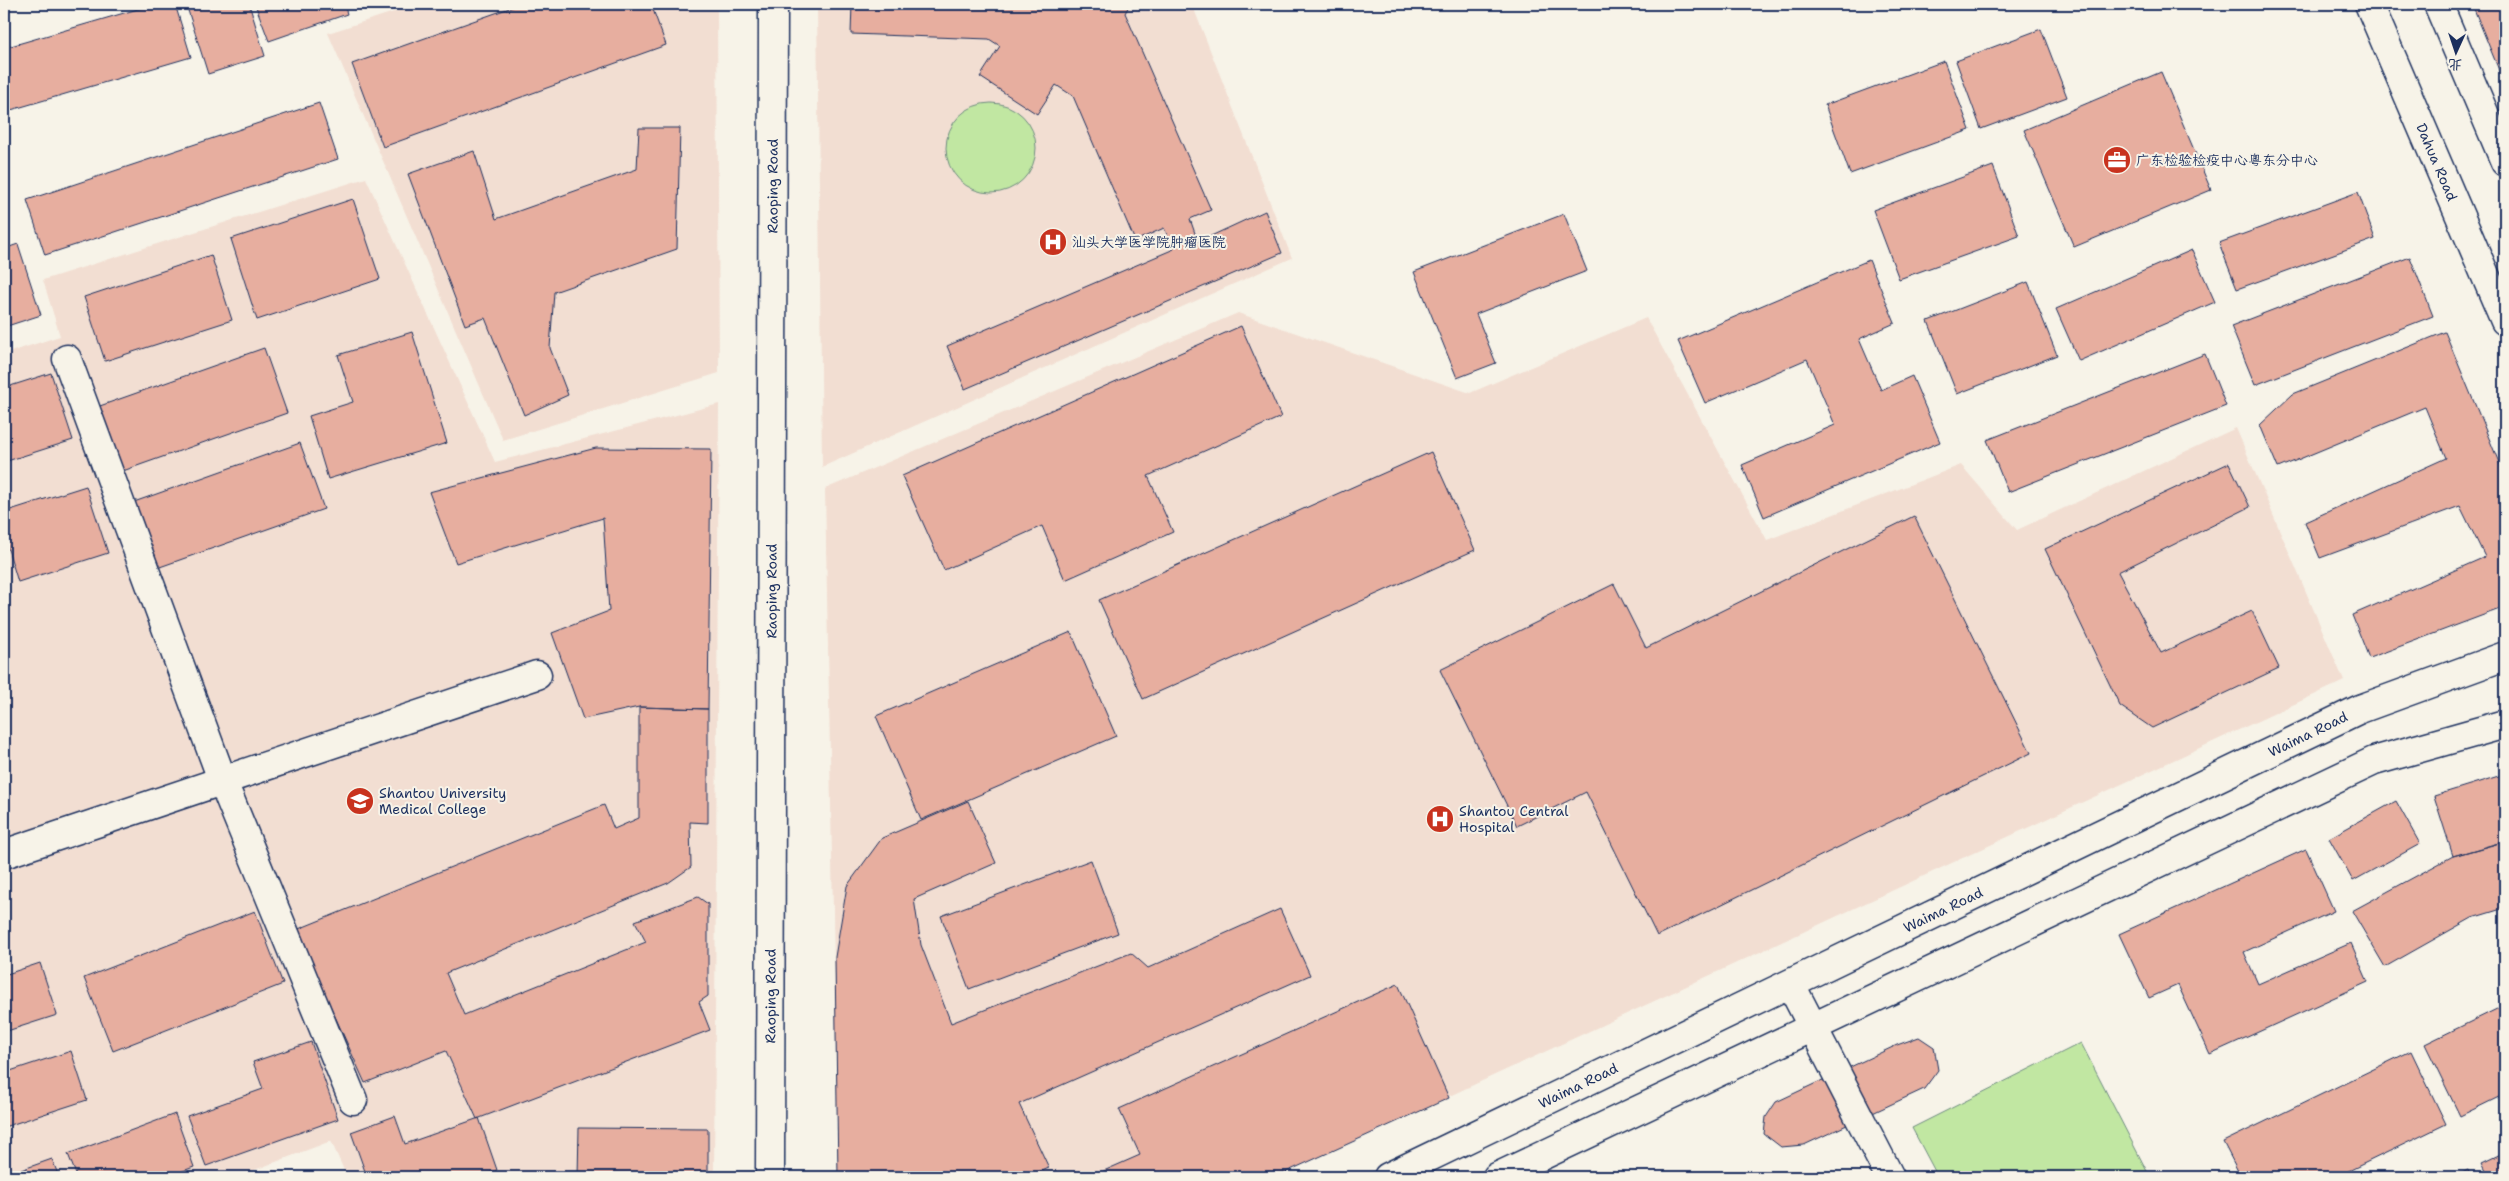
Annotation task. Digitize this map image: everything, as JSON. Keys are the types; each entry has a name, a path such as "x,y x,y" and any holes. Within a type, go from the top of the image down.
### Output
{"street":[{"name":"Raoping Road","path":"770,1177 773,4"},
{"name":"Dahua Road","path":"2369,4 2505,321"},
{"path":"2438,4 2505,162"},
{"path":"67,359 223,782 353,1100"},
{"name":"Waima Road","path":"1388,1177 1791,985 2360,709 2505,656"},
{"path":"4,854 537,675"},
{"path":"1497,1177 2374,761 2505,724"},
{"path":"1791,985 1890,1177"}],"shaded area":[{"path":"419,4 717,4 719,373 503,440 328,33"},
{"name":"汕头大学医学院肿瘤医院","path":"817,4 1192,4 1292,258 822,467"},
{"name":"Shantou University Medical College","path":"366,178 495,462 719,404 714,1177 347,1177 331,1141 236,1177 4,1177 4,354 60,336 43,280"},
{"name":"Shantou Central Hospital","path":"1238,313 1470,393 1646,318 1767,540 1961,465 2017,530 2236,428 2344,681 1275,1177 838,1177 825,489"}],"green space":[{"path":"991,103 1008,107 1023,116 1032,131 1036,148 1032,165 1023,180 1008,189 991,193 974,189 959,180 950,165 946,148 950,131 959,116 974,107"},
{"path":"2081,1043 2150,1177 1938,1177 1912,1128"}],"building":[{"path":"155,4 175,4 191,57 4,112 4,48"},
{"path":"186,4 249,4 265,56 208,74"},
{"path":"255,4 344,4 347,14 269,41"},
{"path":"358,4 378,4 360,10"},
{"path":"521,4 651,4 666,45 383,147 352,64"},
{"path":"852,4 1130,4 1125,13 1211,210 1190,219 1198,242 1265,211 1282,253 965,389 947,346 1174,249 1164,228 1135,241 1073,96 1056,85 1037,114 980,77 1000,46 989,39 851,34"},
{"path":"2472,4 2505,4 2505,85"},
{"path":"2041,29 2067,97 1981,129 1956,61"},
{"path":"1944,61 1970,130 1850,174 1825,105"},
{"name":"广东检验检疫中心粤东分中心","path":"2161,72 2211,190 2074,247 2024,130"},
{"path":"319,103 338,159 45,255 27,200"},
{"path":"639,128 680,128 677,249 554,292 550,348 568,395 524,415 485,318 465,325 408,174 474,151 496,219 637,169"},
{"path":"1993,166 2019,236 1899,279 1873,210"},
{"path":"2358,192 2375,239 2237,289 2219,243"},
{"path":"353,199 380,279 257,320 231,239"},
{"path":"1564,214 1587,271 1476,314 1496,363 1457,378 1414,272"},
{"path":"18,244 41,315 4,327 4,249"},
{"path":"2192,250 2215,302 2079,361 2056,309"},
{"path":"211,255 232,320 105,361 84,297"},
{"path":"2410,257 2433,316 2255,385 2231,326"},
{"path":"1869,260 1895,323 1859,339 1881,390 1912,376 1940,442 1764,517 1742,465 1835,425 1807,359 1705,403 1678,341"},
{"path":"2028,282 2057,355 1957,394 1928,321"},
{"path":"1241,326 1281,417 1148,476 1173,532 1065,580 1042,526 944,570 902,476"},
{"path":"412,332 447,443 328,479 309,416 353,402 338,355"},
{"path":"2445,332 2505,477 2505,607 2369,658 2352,615 2485,557 2460,506 2320,558 2305,522 2446,458 2425,407 2278,468 2260,425 2293,394"},
{"path":"264,348 287,413 120,472 97,407"},
{"path":"2205,354 2226,406 2008,492 1987,440"},
{"path":"51,373 73,440 4,462 4,388"},
{"path":"300,443 324,509 157,568 134,502"},
{"path":"596,448 711,449 708,709 639,707 583,719 552,633 609,611 603,518 456,563 429,492"},
{"path":"1431,452 1475,550 1143,699 1099,600"},
{"path":"2229,463 2250,507 2118,572 2161,653 2252,611 2279,668 2152,728 2120,706 2045,549"},
{"path":"86,486 108,553 18,582 4,536 4,512"},
{"path":"1914,516 2031,753 1657,936 1586,792 1517,826 1440,670 1614,584 1646,648"},
{"path":"1071,632 1116,736 921,820 876,716"},
{"path":"639,707 708,709 708,823 690,822 691,867 668,883 446,973 464,1015 646,942 635,921 698,897 708,904 708,996 699,1002 710,1030 477,1119 446,1051 365,1083 296,930 604,805 614,829 639,818"},
{"path":"2505,774 2505,841 2453,856 2434,796"},
{"path":"968,801 996,863 914,899 921,945 951,1023 1131,953 1148,968 1280,909 1310,975 1019,1104 1049,1168 1028,1177 838,1177 835,957 847,886 882,838"},
{"path":"2396,801 2420,844 2353,881 2329,838"},
{"path":"2500,843 2505,854 2505,908 2472,918 2385,967 2352,911 2453,856"},
{"path":"2306,849 2334,911 2244,952 2258,984 2351,943 2368,982 2210,1054 2178,985 2149,998 2119,934"},
{"path":"1091,860 1118,933 969,989 941,916"},
{"path":"255,911 283,984 113,1051 84,978"},
{"path":"40,963 57,1015 4,1032 4,975"},
{"path":"1398,984 1449,1098 1275,1177 1090,1177 1140,1155 1119,1109"},
{"path":"2505,1005 2505,1094 2460,1116 2425,1044"},
{"path":"1919,1037 1934,1047 1938,1070 1924,1089 1804,1145 1781,1147 1764,1134 1766,1117 1776,1102 1897,1045"},
{"path":"311,1042 338,1119 206,1166 187,1116 263,1089 253,1062"},
{"path":"71,1051 87,1100 4,1127 4,1073"},
{"path":"2411,1051 2446,1124 2336,1177 2241,1177 2223,1142"},
{"path":"175,1114 194,1167 166,1177 77,1177 68,1154"},
{"path":"395,1116 405,1144 479,1118 497,1170 477,1177 367,1177 351,1132"},
{"path":"579,1128 708,1129 708,1177 578,1177"},
{"path":"2505,1152 2505,1177 2489,1177 2482,1163"},
{"path":"52,1159 59,1177 4,1177 4,1176"},
{"path":"2468,1170 2471,1177 2454,1177"}],"place":[{"name":"广东检验检疫中心粤东分中心","path":"2117,160"},
{"name":"汕头大学医学院肿瘤医院","path":"1053,242"},
{"name":"Shantou University Medical College","path":"360,801"},
{"name":"Shantou Central Hospital","path":"1440,819"}]}
